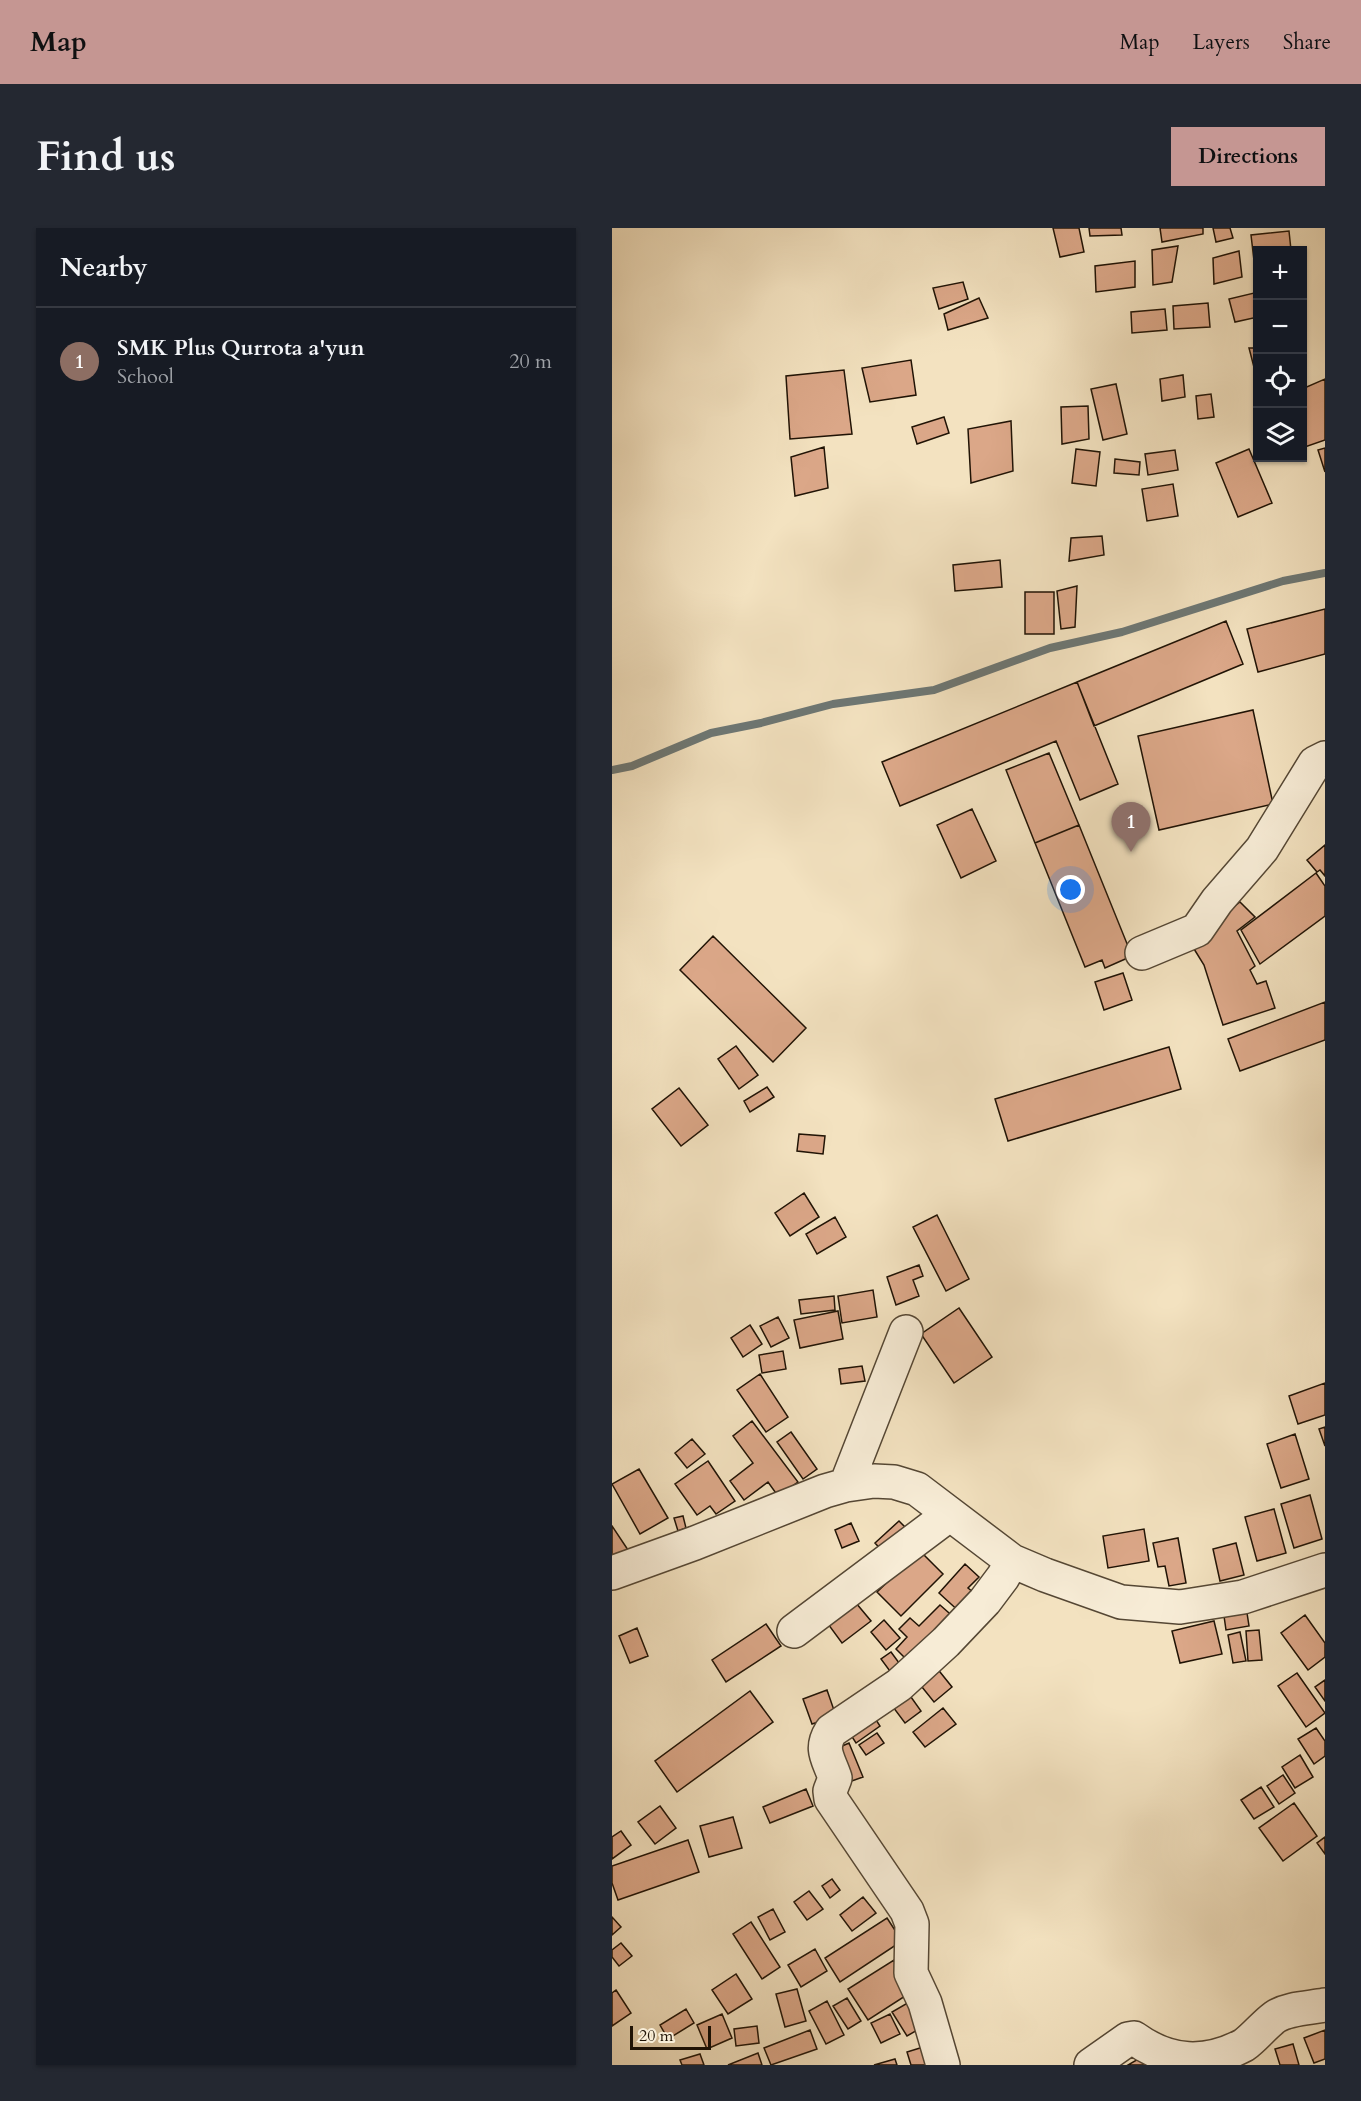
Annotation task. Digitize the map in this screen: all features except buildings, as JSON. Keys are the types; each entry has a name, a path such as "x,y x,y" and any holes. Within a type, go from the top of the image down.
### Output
{"street":[{"path":"1142,953 1197,930 1217,901 1262,849 1315,763 1325,758"},
{"path":"846,1485 906,1332"},
{"path":"612,1573 695,1544 825,1491 873,1481 894,1482 917,1489 1012,1561 1121,1602 1180,1607 1243,1597 1325,1570"},
{"path":"794,1631 950,1514"},
{"path":"943,2065 925,2003 911,1973 912,1924 907,1911 831,1799 830,1791 835,1778 826,1757 824,1742 831,1731 899,1684 945,1642 985,1601 1004,1577 1012,1561"},
{"path":"1091,2065 1128,2039 1134,2038 1150,2050 1177,2061 1193,2063 1223,2060 1246,2044 1274,2017 1286,2012 1325,2005"}],"waterway":[{"path":"612,770 632,766 711,733 761,723 833,704 934,690 1050,648 1122,632 1283,581 1325,573"}],"place":[{"name":"SMK Plus Qurrota a'yun","path":"1131,852"}]}
